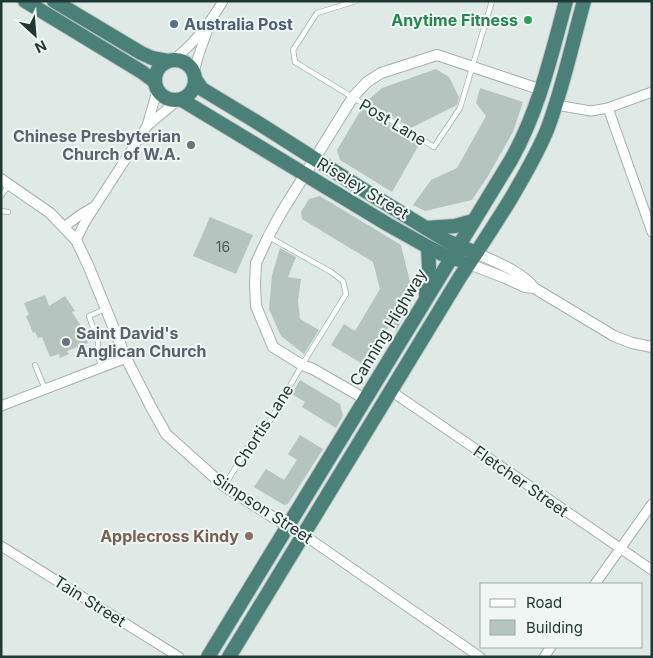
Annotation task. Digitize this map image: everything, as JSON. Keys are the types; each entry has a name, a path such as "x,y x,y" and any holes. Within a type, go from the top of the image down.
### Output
{"highway":[{"name":"Riseley Street","path":"25,1 143,73 162,96 168,100 180,100 428,247 454,251 473,258"},
{"name":"Riseley Street","path":"54,1 141,53 152,58 178,60 186,63 192,69 202,89 447,241 454,251"},
{"name":"Canning Highway","path":"208,657 522,139 542,90 566,1"},
{"path":"229,657 521,182 546,131 556,105 584,1"},
{"path":"155,86 155,73 161,65 171,60"},
{"path":"180,100 190,95 194,88 195,76"},
{"path":"426,228 455,226 473,221"},
{"path":"426,298 429,267 428,247"}],"street":[{"path":"195,76 198,57 211,21 223,1"},
{"path":"171,60 183,52 211,21"},
{"path":"364,399 313,369 302,365 273,346 256,306 255,286 256,263 268,237 353,97 367,82 380,73 437,55 542,90"},
{"path":"147,126 155,86"},
{"path":"556,105 591,111 608,108 652,92"},
{"path":"76,240 85,222 147,126 180,100"},
{"path":"608,108 652,232"},
{"name":"Simpson Street","path":"5,181 50,213 76,240 126,358 166,434 224,486 304,535 480,657"},
{"path":"64,227 96,205"},
{"name":"Riseley Street","path":"473,258 525,287 534,288 614,336 632,343 651,345"},
{"path":"1,406 126,358"},
{"name":"Fletcher Street","path":"391,391 652,570"},
{"path":"596,583 652,504"},
{"name":"Tain Street","path":"1,546 179,657"}],"lane":[{"name":"Post Lane","path":"356,1 317,13 293,50 295,62 434,147 460,108 473,67"},
{"path":"473,67 492,1"},
{"path":"1,196 5,181"},
{"path":"1,211 8,212"},
{"name":"Chortis Lane","path":"224,486 256,434 264,431 346,294 343,281 331,272 268,237"},
{"path":"102,367 98,357 98,342 89,316 106,308"},
{"path":"35,365 44,389"}],"building":[{"path":"436,69 449,77 459,97 457,105 411,128 367,101 382,88"},
{"path":"480,88 523,102 513,132 488,176 472,200 425,211 413,205 431,180 457,168 486,116 476,103"},
{"path":"362,108 420,143 392,192 340,160 337,150"},
{"path":"320,196 401,245 414,298 396,331 389,327 378,345 382,347 369,368 331,345 344,324 355,331 380,289 373,262 302,219 301,212 309,199"},
{"path":"210,217 253,235 236,274 193,256"},
{"path":"280,248 296,257 288,277 301,279 298,301 300,319 319,330 304,354 281,336 269,309 272,275"},
{"path":"45,295 49,306 65,296 75,311 72,312 81,326 88,343 67,351 69,354 60,358 59,354 50,357 42,337 38,338 35,332 33,333 26,316 29,315 24,303"},
{"path":"300,380 340,404 343,416 336,428 302,407 305,402 292,394"},
{"path":"300,435 323,449 288,504 284,505 254,487 266,469 284,480 297,460 288,454"}],"place":[{"name":"Anytime Fitness","path":"528,20"},
{"name":"Australia Post","path":"174,24"},
{"name":"Chinese Presbyterian Church of W.A.","path":"191,145"},
{"name":"Saint David's Anglican Church","path":"66,342"},
{"name":"Applecross Kindy","path":"249,536"}]}
